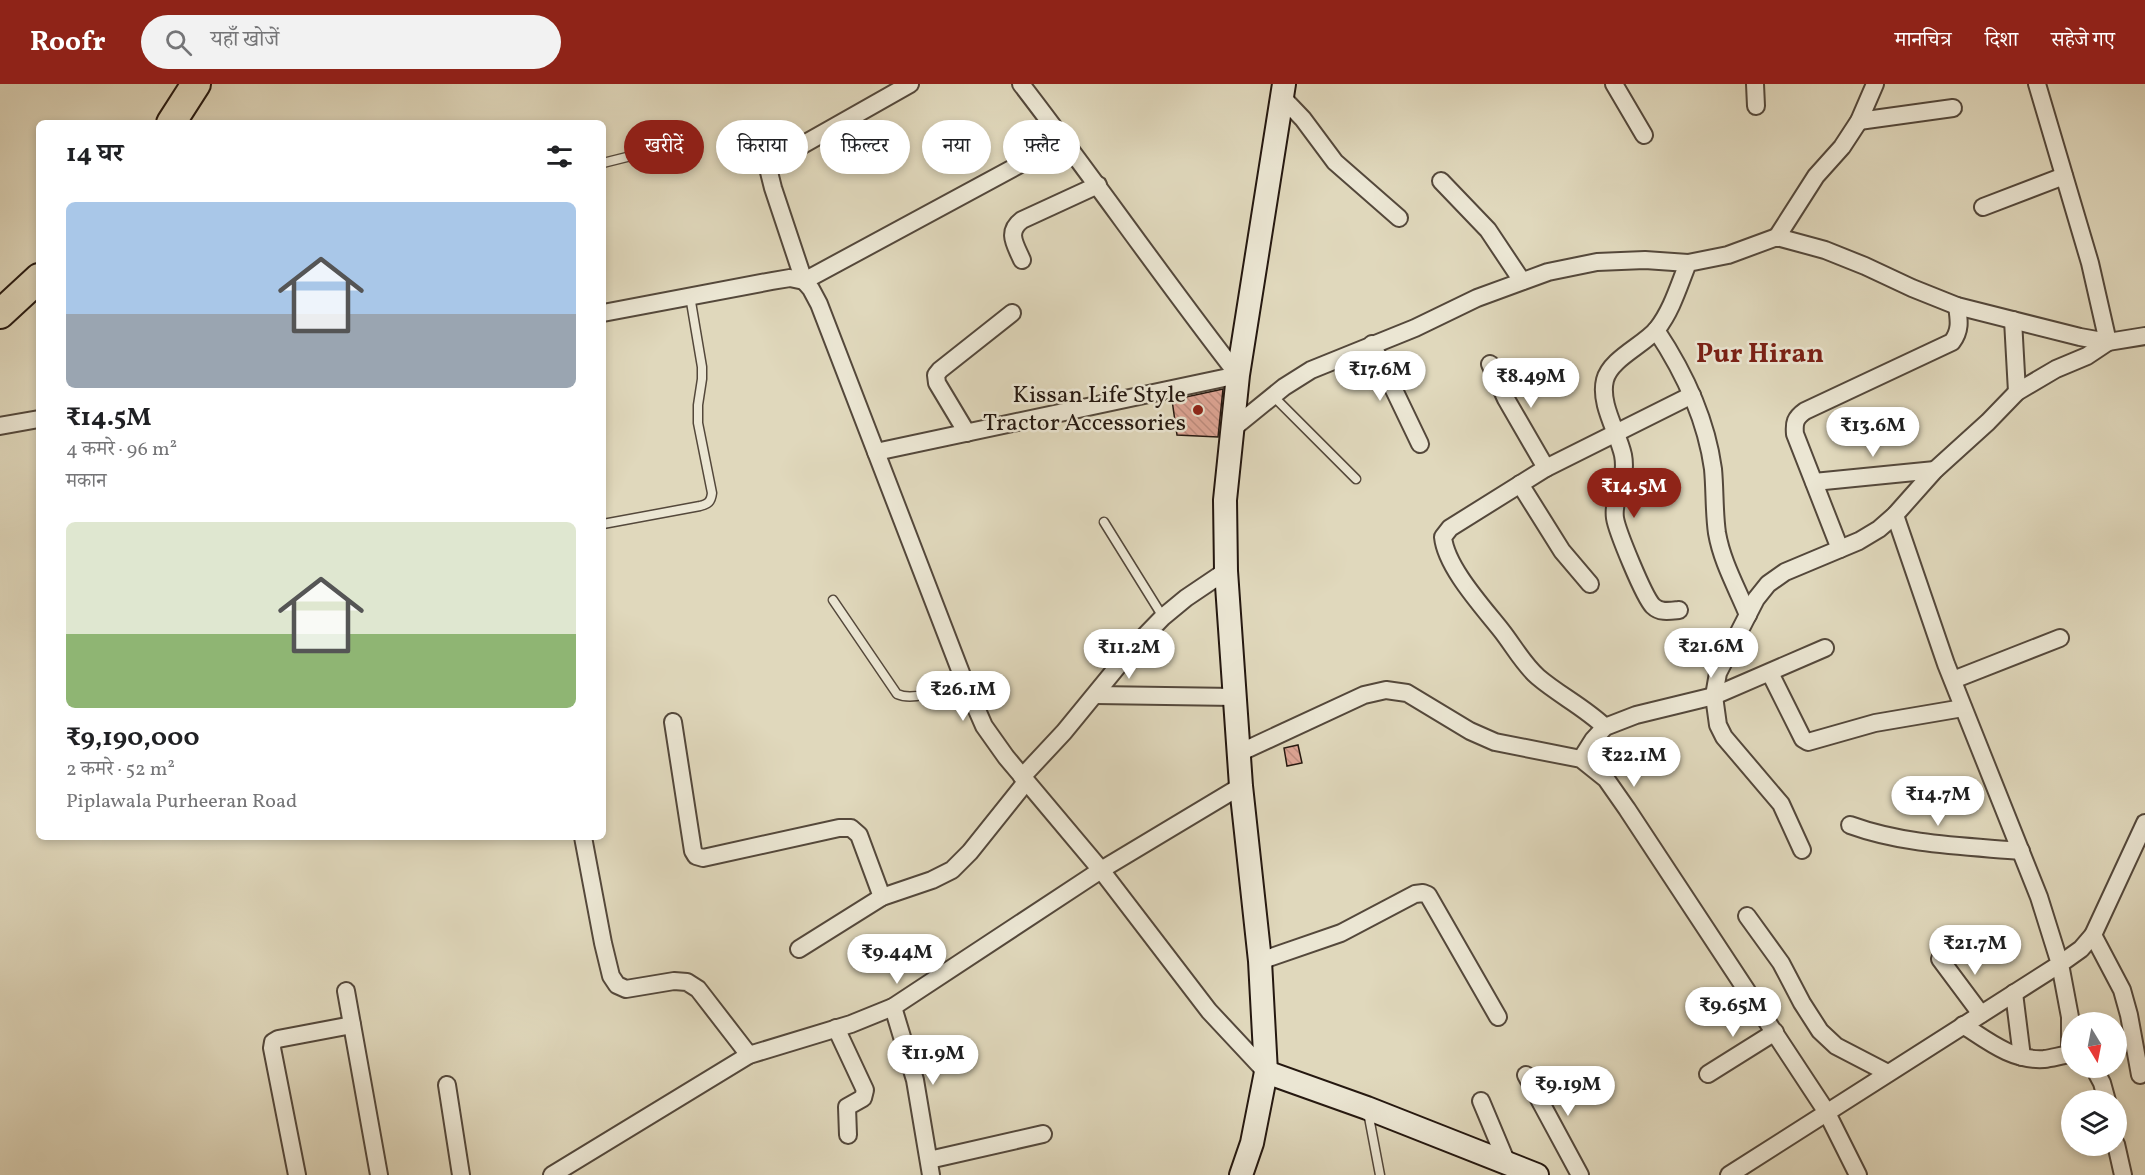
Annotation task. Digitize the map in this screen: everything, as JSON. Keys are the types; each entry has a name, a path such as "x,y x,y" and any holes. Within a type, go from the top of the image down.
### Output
{"highway":[{"path":"173,120 196,84"},
{"path":"0,314 36,281"}],"main road":[{"path":"1240,1175 1252,1143 1266,1072 1260,961 1241,786 1226,571 1225,500 1238,375 1283,90"},
{"path":"1266,1072 1367,1108 1537,1175"}],"street":[{"path":"910,84 774,161 769,172 772,188 804,280 819,304 963,678 984,726 1024,779 1101,870 1209,1011 1266,1072"},
{"path":"1021,84 1049,120"},
{"path":"1614,84 1644,135"},
{"path":"1755,84 1756,106"},
{"path":"1777,237 1816,176 1842,147 1859,121 1875,84"},
{"path":"2037,84 2090,263 2108,342"},
{"path":"1283,90 1335,162 1399,218"},
{"path":"1859,121 1953,108"},
{"path":"876,452 1238,375 1192,316 1080,160"},
{"path":"606,311 790,278 804,280 1003,173"},
{"path":"1983,207 2064,176"},
{"path":"1441,180 1488,230 1522,281"},
{"path":"1022,260 1013,233 1015,226 1023,220 1098,185"},
{"path":"1232,430 1273,396 1311,370 1415,328 1477,298 1522,281 1548,272 1597,262 1644,260 1688,263 1728,255 1777,237 1825,250 1957,306 2108,342 2145,336"},
{"path":"1679,610 1660,611 1653,606 1646,595 1615,518 1616,503 1625,470 1617,432 1605,395 1605,379 1612,368 1656,330 1671,306 1688,263"},
{"path":"1840,549 1795,434 1794,423 1798,416 1952,342 1958,334 1957,306"},
{"path":"967,433 937,383 936,375 1012,313"},
{"path":"2013,320 2017,392"},
{"path":"1656,330 1684,375 1708,438 1718,534 1726,565 1748,615"},
{"path":"1802,849 1780,804 1724,737 1718,725 1714,696 1718,673 1748,615 1768,584 1785,572 1880,529 1935,470 2017,392 2036,380 2087,356 2108,342"},
{"path":"1372,345 1420,444"},
{"path":"1490,364 1506,399 1546,468"},
{"path":"1605,727 1590,713 1537,676 1465,584 1444,547 1443,537 1450,528 1546,468 1692,395"},
{"path":"0,426 36,420"},
{"path":"1814,482 1935,470"},
{"path":"1520,484 1562,551 1590,584"},
{"path":"1895,515 1953,680 2039,897 2060,964 2069,1012"},
{"path":"799,949 882,897 932,880 952,870 970,852 1024,779 1132,649 1163,617 1226,571"},
{"path":"1953,680 2060,638"},
{"path":"1581,759 1605,727 1636,715 1714,696 1825,648"},
{"path":"1770,673 1803,739 1808,742 1875,723 1964,708"},
{"path":"1239,753 1364,695 1386,690 1407,693 1470,731 1495,742 1581,759 1606,779 1627,808 1826,1111 1858,1175"},
{"path":"1096,695 1235,697"},
{"path":"673,722 693,851 696,856 703,858 839,828 851,828 860,835 882,897"},
{"path":"552,1175 749,1055 836,1028 893,1007 1101,870 1241,786"},
{"path":"1729,1175 2081,950 2093,936 2145,823"},
{"path":"1850,825 1904,841 2020,851"},
{"path":"584,840 603,943 611,976 617,985 627,989 674,981 687,982 698,989 749,1055"},
{"path":"1260,961 1341,933 1423,892 1428,896 1498,1017"},
{"path":"1747,916 1781,963 1802,1003 1820,1030 1836,1046 1888,1073"},
{"path":"2093,936 2122,990 2140,1074"},
{"path":"1940,958 1981,1014"},
{"path":"346,991 379,1175"},
{"path":"2014,993 2022,1057"},
{"path":"893,1007 915,1080 930,1167 1042,1134"},
{"path":"297,1175 272,1048 273,1042 352,1025"},
{"path":"1963,1025 2002,1051 2022,1057 2043,1059 2061,1056"},
{"path":"836,1028 865,1090 863,1098 847,1107 848,1135"},
{"path":"1708,1074 1775,1032"},
{"path":"1526,1075 1580,1175"},
{"path":"447,1085 461,1175"},
{"path":"1481,1101 1507,1163"},
{"path":"2119,1156 2123,1175"}],"lane":[{"path":"606,162 624,158"},
{"path":"606,523 700,506 707,504 711,499 712,493 698,423 702,367 690,296"},
{"path":"1273,396 1356,479"},
{"path":"1104,522 1163,617"},
{"path":"833,600 897,694 906,698 916,696 963,678"},
{"path":"1367,1108 1380,1175"}],"building":[{"name":"Kissan Life Style Tractor Accessories","path":"1223,389 1218,437 1177,435 1172,400"},
{"path":"1298,745 1302,763 1287,766 1284,748"}],"place":[{"name":"Kissan Life Style Tractor Accessories","path":"1198,410"}],"district":[{"name":"Pur Hiran","path":"1760,355"}]}
